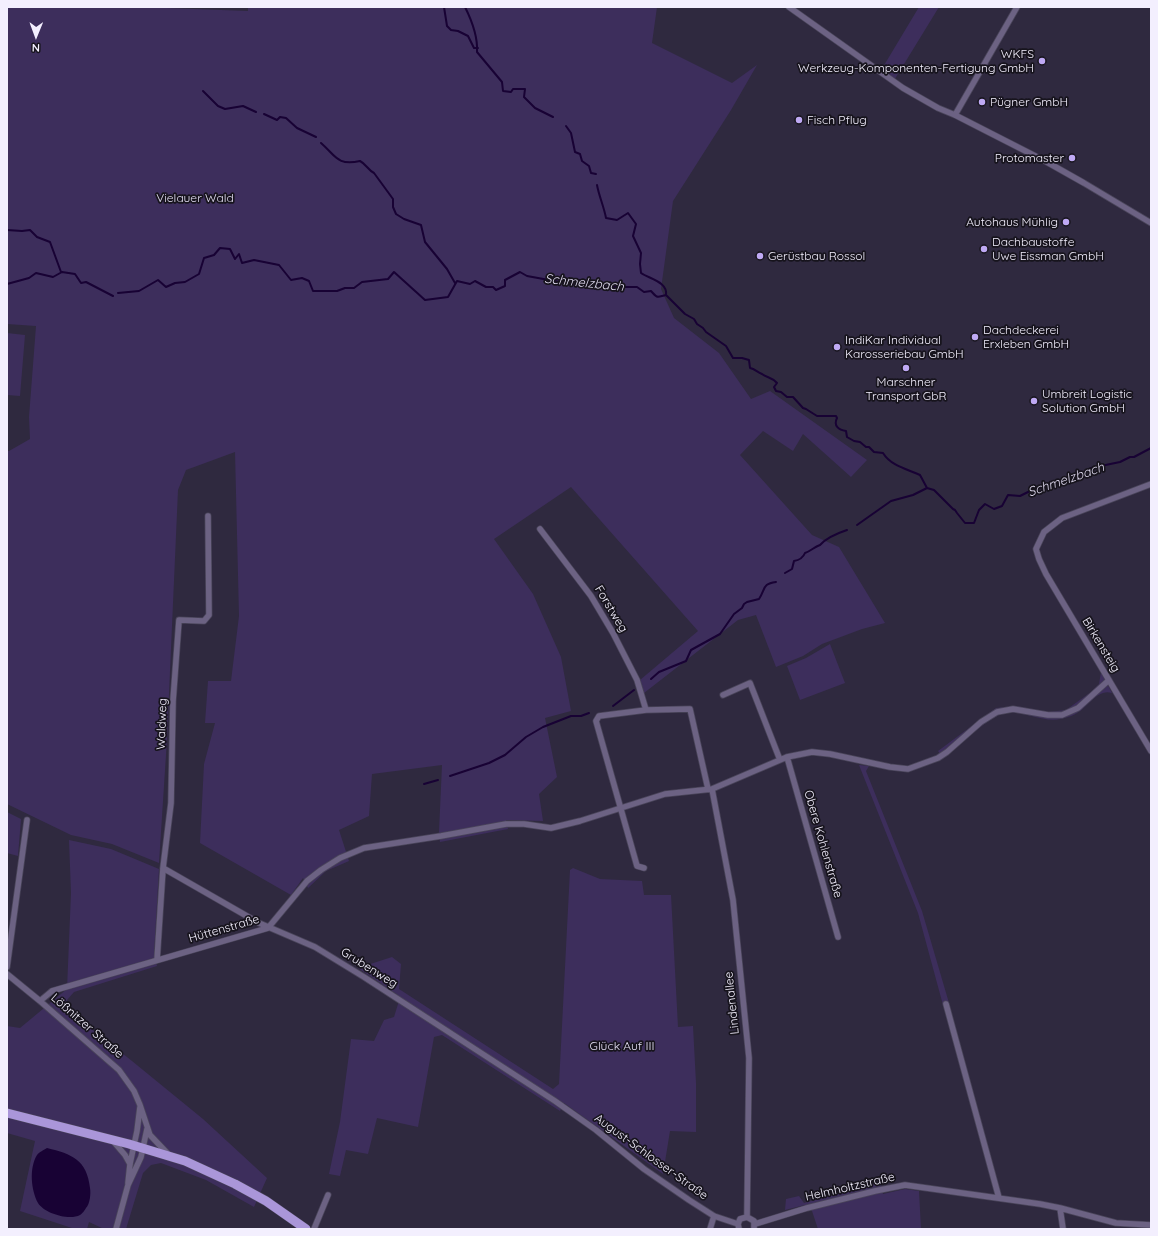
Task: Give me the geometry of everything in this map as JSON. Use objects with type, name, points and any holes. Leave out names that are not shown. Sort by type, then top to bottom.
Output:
[{"type":"main road","points":[[7,1113],[139,1146],[199,1166],[266,1201],[306,1229]]},
{"type":"street","points":[[788,7],[893,82],[938,108],[955,115],[1065,172],[1151,223]]},
{"type":"street","points":[[955,115],[1017,7]]},
{"type":"street","name":"Birkensteig","points":[[1151,484],[1062,518],[1044,532],[1036,549],[1046,574],[1151,751]]},
{"type":"street","name":"Waldweg","points":[[157,960],[163,868],[171,803],[173,701],[179,620],[204,621],[209,615],[208,516]]},
{"type":"street","name":"Forstweg","points":[[540,529],[591,596],[614,633],[637,680],[646,710]]},
{"type":"street","points":[[621,808],[665,794],[710,789],[788,757],[812,752],[908,769],[938,758],[981,722],[997,712],[1013,709],[1048,715],[1062,715],[1078,708],[1109,680]]},
{"type":"street","points":[[723,695],[750,683],[780,760]]},
{"type":"street","points":[[644,868],[638,866],[596,721],[599,716],[646,710],[690,709],[710,789]]},
{"type":"street","name":"Obere Kohlenstraße","points":[[788,757],[838,937]]},
{"type":"street","name":"Lindenallee","points":[[710,789],[733,900],[749,1058],[748,1217]]},
{"type":"street","name":"Hüttenstraße","points":[[40,1001],[52,991],[268,928],[307,881],[340,858],[364,848],[506,824],[524,824],[551,828],[580,821],[621,808]]},
{"type":"street","points":[[7,967],[27,820]]},
{"type":"street","name":"Grubenweg","points":[[163,868],[268,928],[321,951],[364,977],[555,1101]]},
{"type":"street","name":"Lößnitzer Straße","points":[[7,974],[119,1070],[134,1091],[147,1129],[154,1140],[170,1156]]},
{"type":"street","points":[[946,1004],[999,1198]]},
{"type":"street","name":"August-Schlosser-Straße","points":[[555,1101],[596,1130],[644,1169],[714,1216],[738,1227]]},
{"type":"street","points":[[128,1185],[137,1166],[140,1105]]},
{"type":"street","name":"Lößnitzer Straße","points":[[139,1146],[147,1129]]},
{"type":"street","points":[[112,1139],[130,1164]]},
{"type":"street","points":[[116,1229],[128,1185],[130,1164],[139,1146]]},
{"type":"street","name":"Helmholtzstraße","points":[[754,1226],[807,1208],[905,1185],[1060,1208],[1116,1223],[1151,1225]]},
{"type":"street","points":[[314,1229],[328,1195]]},
{"type":"street","points":[[1060,1208],[1063,1229]]},
{"type":"street","points":[[710,1229],[714,1216]]},
{"type":"street","points":[[738,1227],[742,1218],[748,1217],[752,1219],[754,1226]]},
{"type":"green space","name":"Vielauer Wald","points":[[7,7],[140,7],[248,11],[248,7],[657,7],[652,43],[732,83],[757,65],[731,110],[673,201],[661,289],[674,318],[719,353],[751,399],[770,391],[867,460],[851,477],[803,434],[793,451],[763,431],[740,455],[812,535],[839,547],[885,623],[862,629],[822,644],[803,656],[776,667],[756,615],[738,620],[644,693],[640,680],[698,631],[571,487],[494,539],[533,594],[561,657],[571,711],[545,718],[557,777],[539,794],[543,821],[506,820],[508,829],[440,842],[439,832],[442,765],[372,774],[369,816],[339,830],[349,861],[326,871],[308,888],[303,878],[291,895],[200,843],[204,764],[215,723],[205,723],[208,681],[231,681],[239,616],[235,452],[186,470],[178,490],[167,739],[159,863],[112,844],[71,835],[7,804],[7,451],[30,439],[29,417],[36,326],[7,324]]},
{"type":"green space","points":[[919,7],[939,7],[893,82],[880,72]]},
{"type":"green space","points":[[7,333],[25,335],[20,396],[7,395]]},
{"type":"green space","points":[[830,644],[845,683],[800,700],[787,666],[806,658]]},
{"type":"green space","points":[[1101,672],[1112,693],[1107,692],[1098,695],[1073,715],[1062,719],[1053,720],[1022,714],[1006,713],[999,715],[985,724],[943,758],[938,751],[996,708],[1016,706],[1048,712],[1066,710],[1091,692],[1099,684]]},
{"type":"green space","points":[[859,765],[869,766],[866,771],[922,911],[949,1003],[943,1005],[918,913]]},
{"type":"green space","points":[[7,812],[21,819],[18,856],[7,853]]},
{"type":"green space","points":[[69,840],[111,849],[159,869],[154,954],[157,966],[74,992],[67,1000],[66,1009],[203,1119],[267,1178],[254,1207],[206,1180],[161,1163],[151,1165],[143,1173],[126,1229],[104,1229],[89,1222],[87,1229],[75,1229],[20,1211],[35,1141],[7,1133],[7,1026],[20,1028],[67,989],[71,893]]},
{"type":"green space","name":"Glück Auf III","points":[[573,868],[600,879],[642,881],[644,895],[671,895],[678,1027],[693,1026],[696,1083],[696,1132],[670,1131],[663,1174],[564,1103],[560,1111],[442,1035],[434,1037],[418,1127],[377,1118],[368,1154],[346,1150],[340,1176],[329,1174],[340,1122],[351,1039],[374,1041],[384,1020],[394,1017],[398,1004],[398,995],[358,968],[392,957],[401,964],[399,989],[553,1089],[559,1084],[570,870]]},
{"type":"green space","points":[[880,1181],[883,1194],[905,1189],[919,1191],[921,1229],[818,1229],[812,1211],[805,1205],[785,1210],[786,1199],[799,1196],[804,1203]]},
{"type":"shaded area","points":[[47,1148],[71,1156],[82,1165],[86,1171],[90,1188],[90,1198],[87,1206],[80,1215],[70,1217],[57,1215],[41,1207],[38,1203],[32,1186],[32,1172],[34,1160],[37,1155]]},
{"type":"waterway","points":[[444,7],[447,26],[451,30],[458,31],[468,36],[474,48],[478,48]]},
{"type":"waterway","points":[[465,7],[477,40],[477,52],[502,82],[503,91],[511,92],[513,89],[525,89],[524,97],[535,108],[553,117]]},
{"type":"waterway","points":[[203,91],[218,106],[225,109],[243,106],[256,112]]},
{"type":"waterway","points":[[264,114],[277,120],[280,117],[286,118],[297,128],[316,137]]},
{"type":"waterway","points":[[566,126],[571,133],[575,152],[580,154],[582,161],[589,166],[591,173],[596,174]]},
{"type":"waterway","points":[[321,143],[338,159],[346,162],[360,161],[374,173],[393,199],[393,207],[396,214],[404,219],[421,225],[425,242],[447,269],[455,283]]},
{"type":"waterway","points":[[597,185],[606,218],[617,220],[628,213],[636,224],[633,236],[641,253],[641,273],[658,281],[664,287],[666,295]]},
{"type":"waterway","points":[[7,230],[30,230],[37,237],[50,242],[61,272]]},
{"type":"waterway","name":"Schmelzbach","points":[[118,293],[139,291],[158,280],[166,287],[175,283],[185,282],[199,274],[204,258],[214,255],[220,248],[230,249],[235,259],[239,254],[242,263],[254,260],[279,265],[291,280],[302,278],[309,281],[313,291],[337,291],[345,288],[354,288],[362,282],[388,279],[394,272],[425,300],[448,297],[457,281],[470,284],[475,281],[486,287],[493,287],[496,290],[505,286],[505,280],[520,272],[527,276],[560,282],[579,280],[607,287],[637,287],[644,292],[651,291],[658,297],[666,295],[685,314],[694,319],[706,332],[726,346],[733,358],[749,360],[750,368],[775,381],[777,383],[774,387],[776,391],[781,392],[787,397],[793,397],[803,408],[817,416],[836,416],[837,427],[846,431],[847,437],[854,441],[860,442],[874,452],[883,453],[895,464],[920,475],[927,488],[934,490],[955,510],[965,523],[974,523],[979,510],[985,504],[994,509],[1002,506],[1008,495],[1020,496],[1036,488],[1049,486],[1065,480],[1072,480],[1091,468],[1120,462],[1130,457],[1134,457],[1151,448]]},
{"type":"waterway","name":"Schmelzbach","points":[[7,284],[29,278],[36,273],[53,277],[62,272],[75,274],[81,283],[86,282],[113,296]]},
{"type":"waterway","points":[[857,525],[891,501],[913,495],[927,488]]},
{"type":"waterway","points":[[785,573],[792,569],[794,561],[801,558],[805,553],[836,534],[847,530]]},
{"type":"waterway","points":[[651,679],[659,672],[686,661],[691,650],[720,634],[734,614],[742,608],[744,604],[759,599],[766,585],[776,582]]},
{"type":"waterway","points":[[613,706],[634,690]]},
{"type":"waterway","points":[[450,776],[489,763],[505,755],[526,737],[543,727],[571,716],[581,716],[589,713]]},
{"type":"waterway","points":[[424,784],[438,780]]},
{"type":"place","name":"WKFS Werkzeug-Komponenten-Fertigung GmbH","points":[[1042,61]]},
{"type":"place","name":"Pügner GmbH","points":[[982,102]]},
{"type":"place","name":"Fisch Pflug","points":[[799,120]]},
{"type":"place","name":"Protomaster","points":[[1072,158]]},
{"type":"place","name":"Autohaus Mühlig","points":[[1066,222]]},
{"type":"place","name":"Dachbaustoffe Uwe Eissman GmbH","points":[[984,249]]},
{"type":"place","name":"Gerüstbau Rossol","points":[[760,256]]},
{"type":"place","name":"Dachdeckerei Erxleben GmbH","points":[[975,337]]},
{"type":"place","name":"IndiKar Individual Karosseriebau GmbH","points":[[837,347]]},
{"type":"place","name":"Marschner Transport GbR","points":[[906,368]]},
{"type":"place","name":"Umbreit Logistic Solution GmbH","points":[[1034,401]]}]
